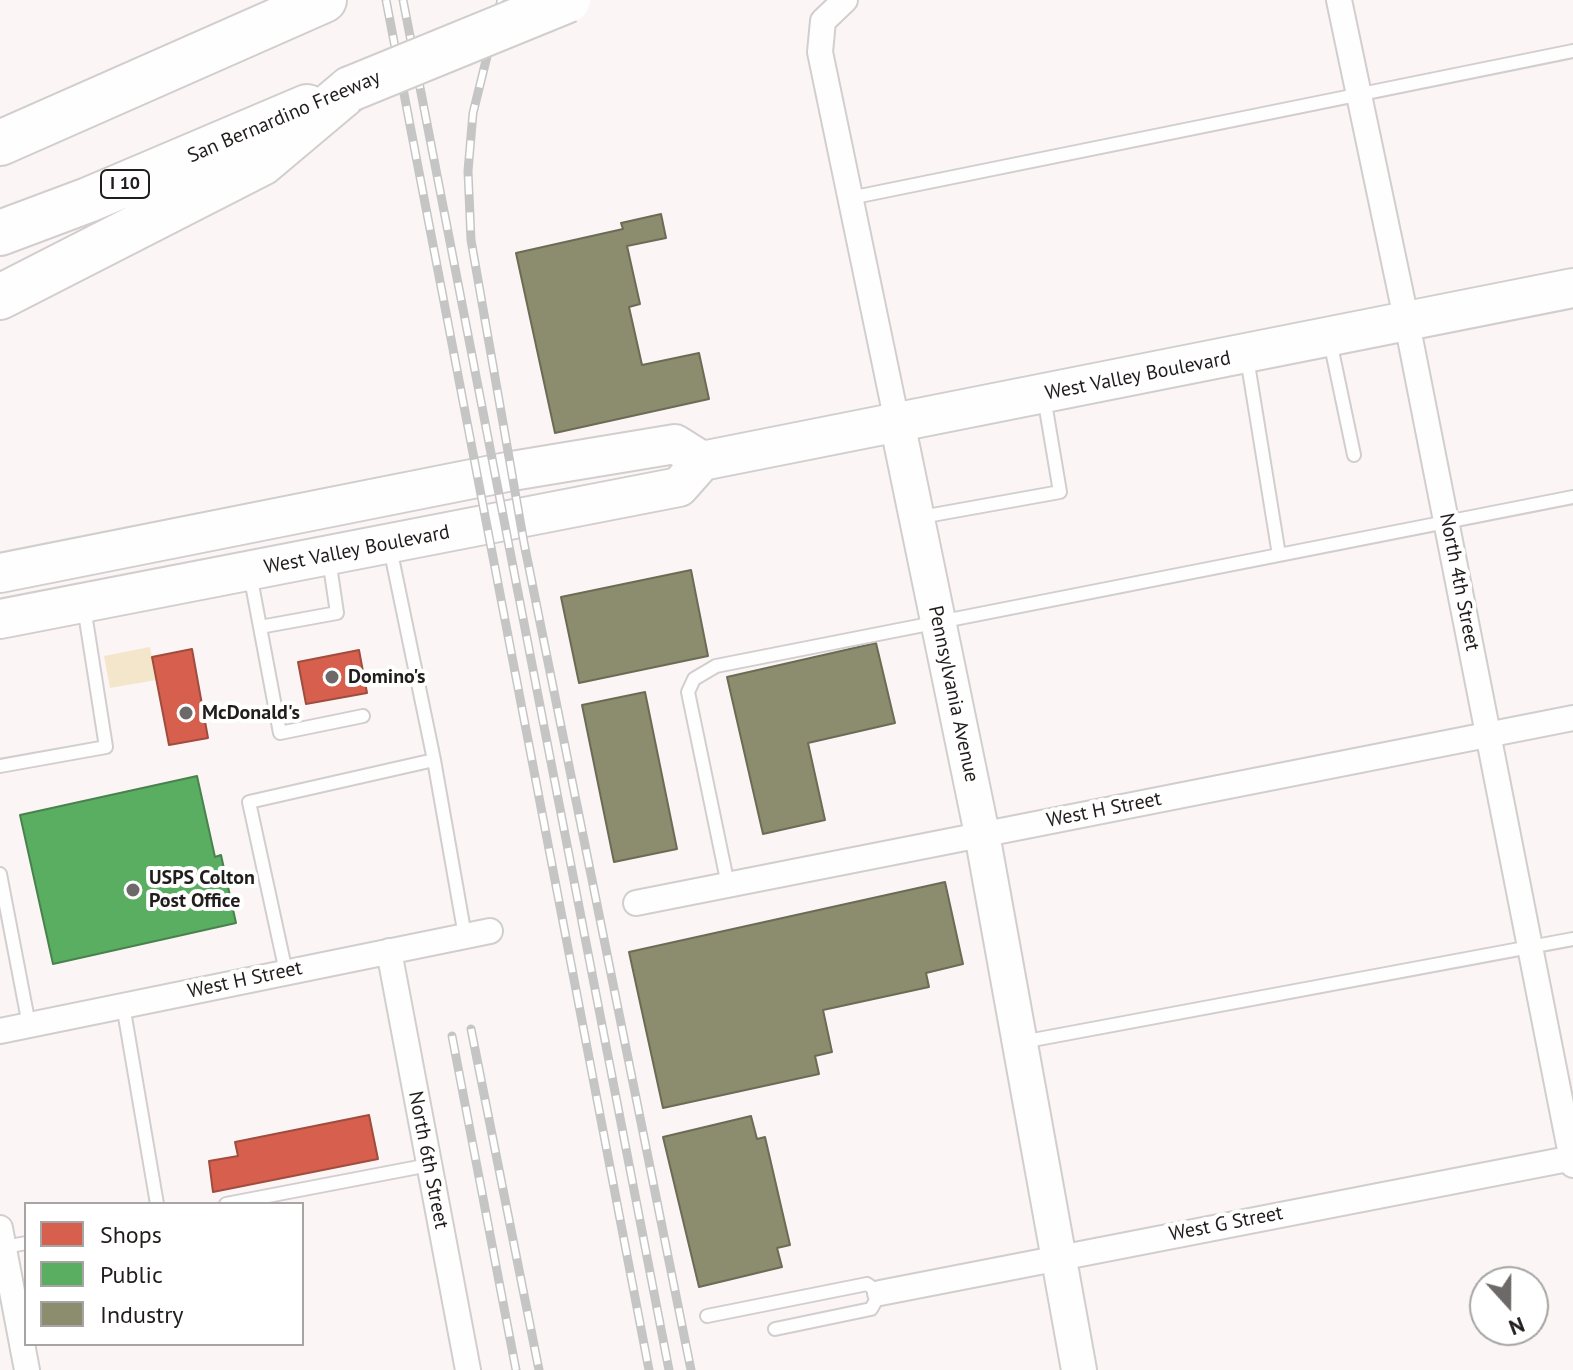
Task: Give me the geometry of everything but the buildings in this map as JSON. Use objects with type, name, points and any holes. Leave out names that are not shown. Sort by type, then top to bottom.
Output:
[{"type":"highway","points":[[0,143],[324,0]]},
{"type":"highway","name":"San Bernardino Freeway","points":[[0,233],[88,200],[255,147],[350,89],[568,0]]},
{"type":"highway","points":[[0,297],[255,147]]},
{"type":"main road","name":"West Valley Boulevard","points":[[0,619],[679,487],[702,461],[1573,288]]},
{"type":"main road","points":[[0,573],[512,471],[675,444],[702,461]]},
{"type":"main road","points":[[202,580],[231,560],[308,542],[321,528],[318,510]]},
{"type":"street","name":"Pennsylvania Avenue","points":[[845,0],[823,21],[820,52],[982,834],[1079,1370]]},
{"type":"street","name":"North 4th Street","points":[[1339,0],[1407,323],[1573,1161]]},
{"type":"street","name":"West H Street","points":[[636,903],[1573,718]]},
{"type":"street","name":"West H Street","points":[[0,1031],[490,931]]},
{"type":"street","name":"North 6th Street","points":[[389,951],[468,1370]]},
{"type":"street","name":"West G Street","points":[[880,1293],[1573,1161]]},
{"type":"street","points":[[7,1241],[27,1370]]},
{"type":"lane","points":[[850,198],[1573,51]]},
{"type":"lane","points":[[1329,338],[1354,455]]},
{"type":"lane","points":[[1246,355],[1279,555]]},
{"type":"lane","points":[[917,517],[1060,492],[1043,394]]},
{"type":"lane","points":[[728,885],[688,692],[694,679],[716,666],[1573,497]]},
{"type":"lane","points":[[390,544],[434,760],[465,936]]},
{"type":"lane","points":[[260,627],[337,613],[328,556]]},
{"type":"lane","points":[[250,570],[280,733],[363,716]]},
{"type":"lane","points":[[0,766],[106,747],[83,604]]},
{"type":"lane","points":[[286,972],[249,802],[434,760]]},
{"type":"lane","points":[[0,874],[29,1025]]},
{"type":"lane","points":[[1019,1042],[1573,939]]},
{"type":"lane","points":[[123,1005],[157,1202]]},
{"type":"lane","points":[[236,1202],[429,1165]]},
{"type":"lane","points":[[707,1316],[867,1284],[880,1293],[871,1309],[775,1329]]},
{"type":"shaded area","points":[[150,647],[156,680],[110,688],[104,656]]},
{"type":"railway","points":[[386,0],[649,1370]]},
{"type":"railway","points":[[403,0],[669,1370]]},
{"type":"railway","points":[[501,0],[473,113],[468,171],[471,240],[524,543],[691,1370]]},
{"type":"railway","points":[[471,1029],[539,1370]]},
{"type":"railway","points":[[452,1036],[516,1370]]},
{"type":"place","name":"Domino's","points":[[332,677]]},
{"type":"place","name":"McDonald's","points":[[186,713]]},
{"type":"place","name":"USPS Colton Post Office","points":[[133,890]]}]
